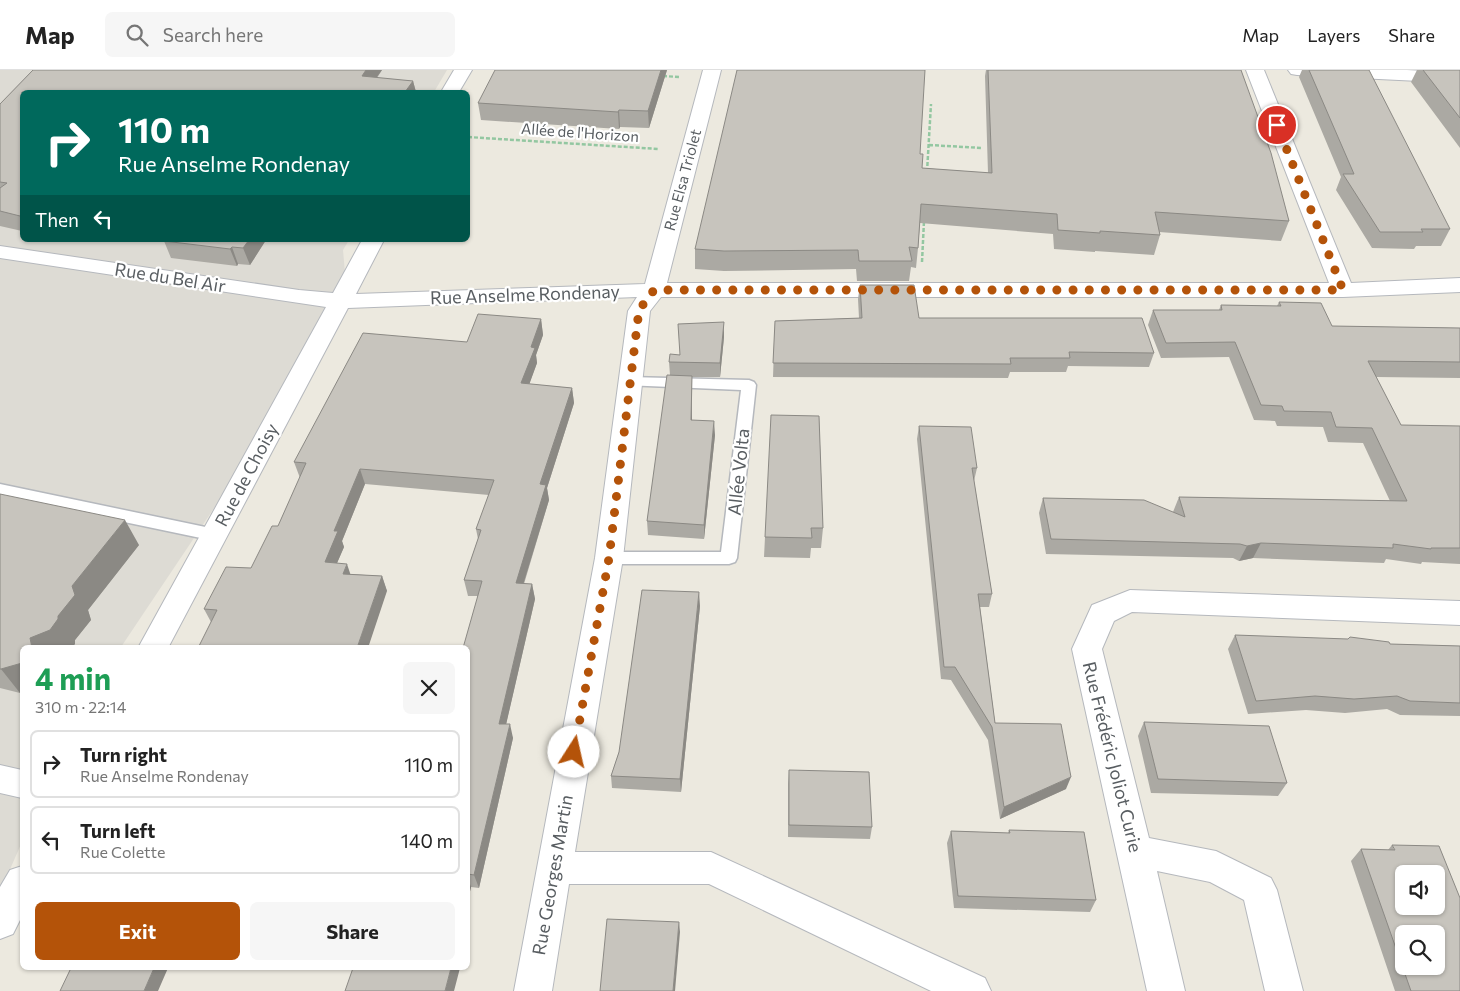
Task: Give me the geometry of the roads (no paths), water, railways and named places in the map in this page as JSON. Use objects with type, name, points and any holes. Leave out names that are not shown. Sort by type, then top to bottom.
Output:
[{"type":"street","points":[[451,90],[463,70]]},
{"type":"street","points":[[1255,70],[1343,290]]},
{"type":"street","points":[[1296,70],[1460,78]]},
{"type":"street","name":"Rue Elsa Triolet","points":[[654,290],[711,74]]},
{"type":"street","name":"Rue de Choisy","points":[[155,645],[340,301],[353,282],[372,242]]},
{"type":"street","name":"Rue du Bel Air","points":[[0,252],[299,297],[340,301]]},
{"type":"street","name":"Rue Anselme Rondenay","points":[[340,301],[654,290],[1343,290],[1460,285]]},
{"type":"street","name":"Rue Georges Martin","points":[[533,991],[609,558],[639,310],[654,290]]},
{"type":"street","name":"Rue Frédéric Joliot Curie","points":[[1166,991],[1135,851],[1086,649],[1102,613],[1130,601],[1460,613]]},
{"type":"street","points":[[0,779],[20,784]]},
{"type":"street","points":[[1135,851],[1216,866],[1259,890],[1284,991]]},
{"type":"street","points":[[554,868],[711,868],[972,991]]},
{"type":"street","points":[[0,922],[20,886]]},
{"type":"lane","name":"Allée Volta","points":[[609,558],[729,558],[749,385],[629,382]]},
{"type":"lane","points":[[0,490],[215,535]]}]
